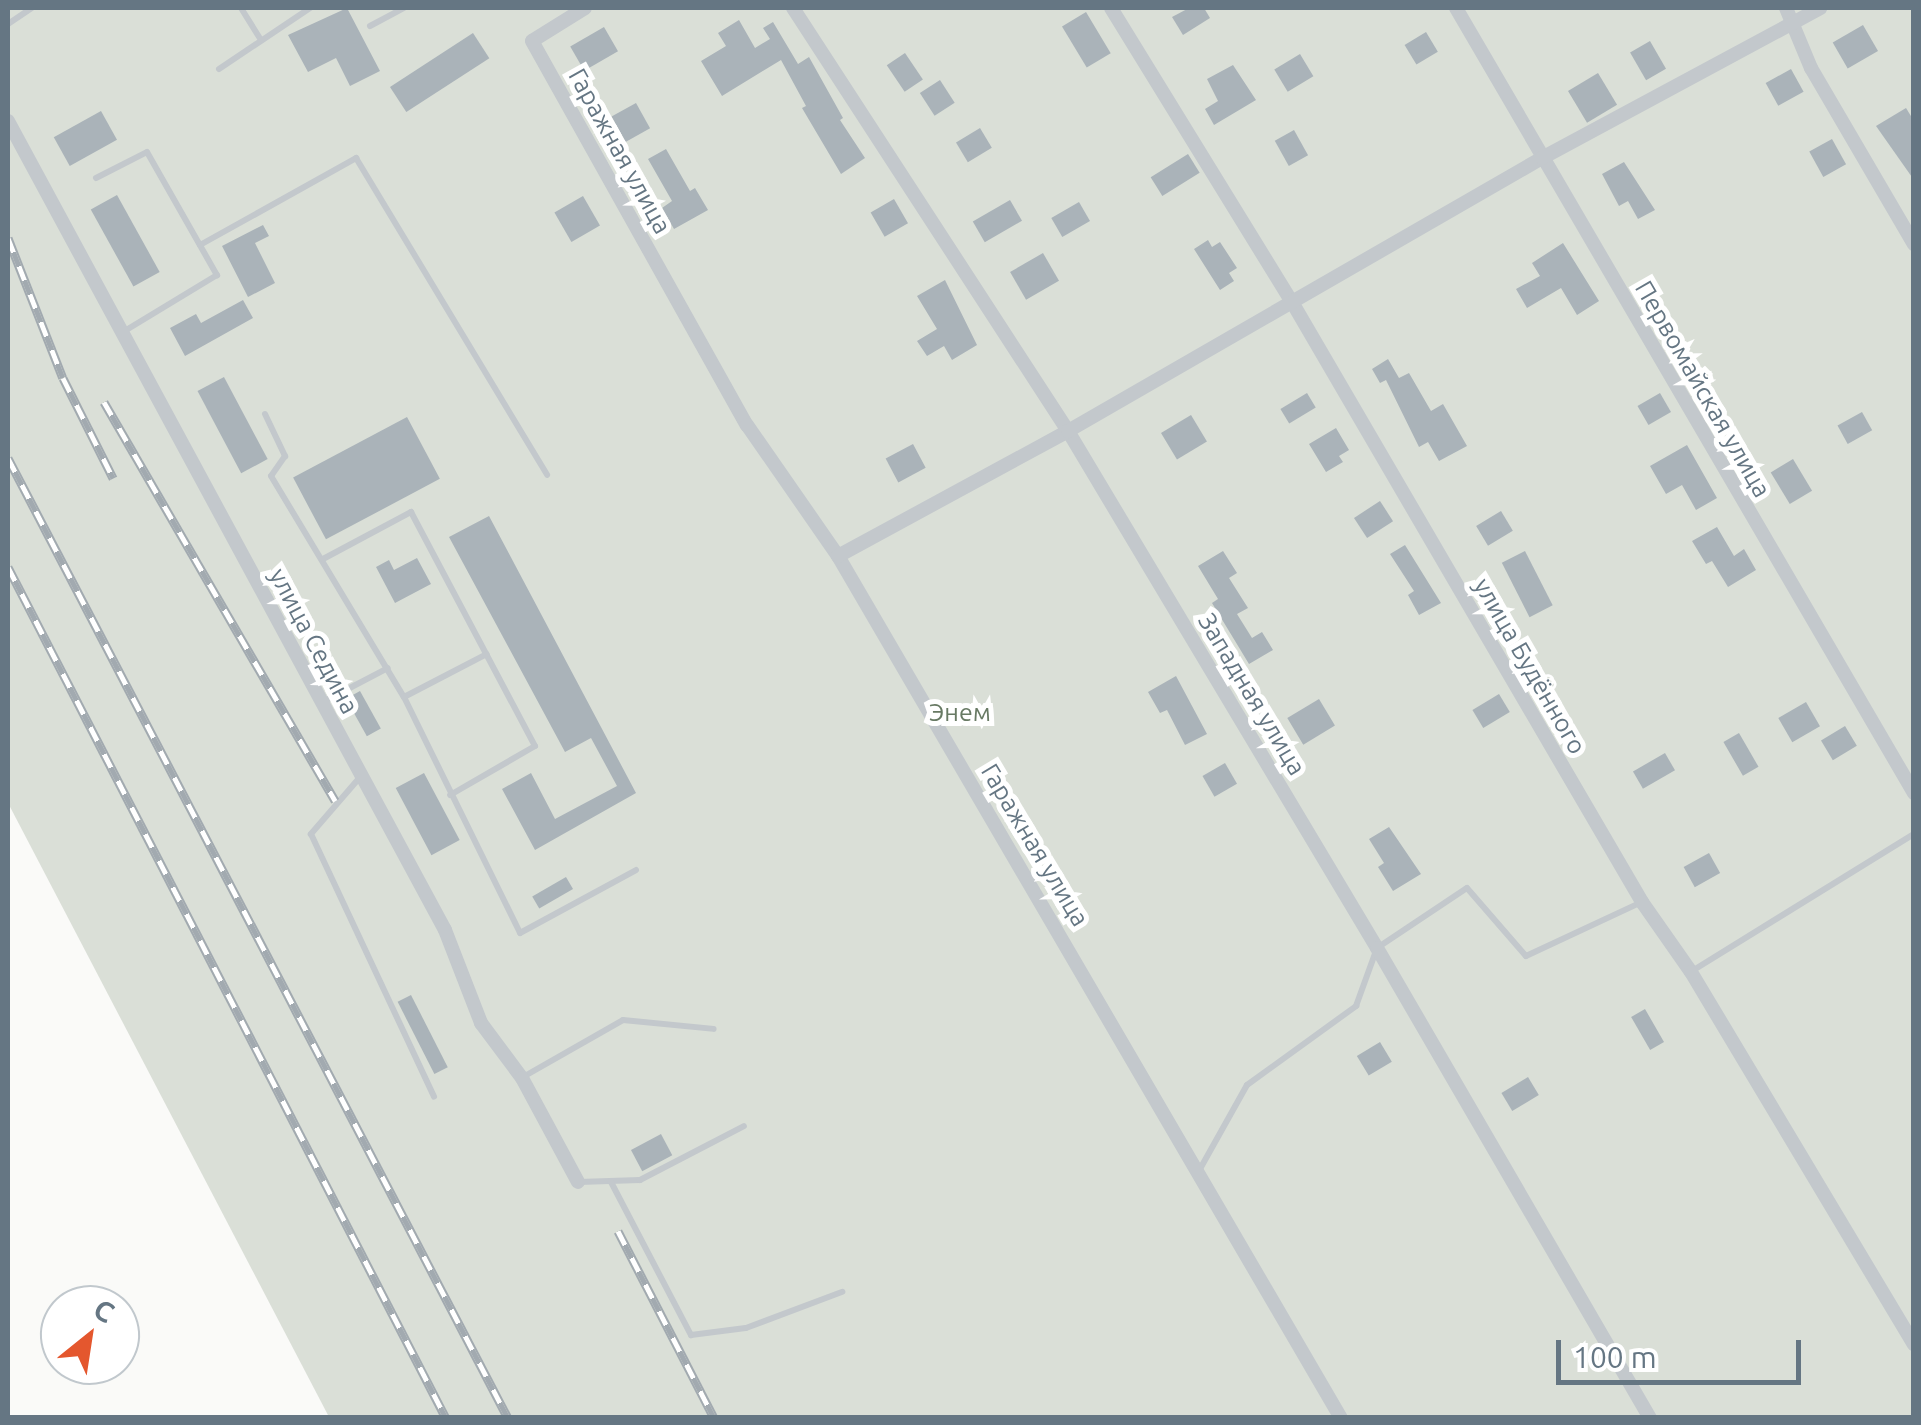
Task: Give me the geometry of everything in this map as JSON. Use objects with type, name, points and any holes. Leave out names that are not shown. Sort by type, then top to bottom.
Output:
[{"type":"street","name":"Гаражная улица","points":[[584,8],[532,42],[747,424],[838,556],[1200,1169],[1342,1418]]},
{"type":"street","name":"Западная улица","points":[[793,8],[1068,431],[1377,948],[1650,1418]]},
{"type":"street","name":"улица Будённого","points":[[1111,8],[1292,302],[1642,902],[1690,972],[1914,1344]]},
{"type":"street","name":"Первомайская улица","points":[[1456,8],[1914,793]]},
{"type":"street","points":[[1786,8],[1795,22],[1810,68],[1914,244]]},
{"type":"street","points":[[838,556],[1068,431],[1542,158],[1820,8]]},
{"type":"street","name":"улица Седина","points":[[8,122],[444,930],[481,1022],[522,1078],[578,1182]]},
{"type":"lane","points":[[8,24],[32,8]]},
{"type":"lane","points":[[242,8],[261,40]]},
{"type":"lane","points":[[220,68],[310,8]]},
{"type":"lane","points":[[370,26],[404,8]]},
{"type":"lane","points":[[96,178],[147,152],[217,275],[122,332]]},
{"type":"lane","points":[[200,245],[356,158],[547,474]]},
{"type":"lane","points":[[265,414],[285,456],[271,476],[404,696],[520,934],[636,870]]},
{"type":"lane","points":[[323,559],[412,512],[535,746],[450,795]]},
{"type":"lane","points":[[404,696],[487,654]]},
{"type":"lane","points":[[322,703],[388,668]]},
{"type":"lane","points":[[361,776],[311,834],[434,1097]]},
{"type":"lane","points":[[1690,972],[1914,834]]},
{"type":"lane","points":[[1200,1169],[1247,1086],[1356,1006],[1377,948],[1467,888],[1526,956],[1642,902]]},
{"type":"lane","points":[[522,1078],[624,1020],[714,1029]]},
{"type":"lane","points":[[578,1182],[640,1180],[744,1126]]},
{"type":"lane","points":[[611,1182],[691,1335],[746,1328],[842,1292]]},
{"type":"green space","name":"Энем","points":[[8,8],[1913,8],[1913,1417],[329,1417],[8,803]]},
{"type":"building","points":[[347,8],[380,71],[350,86],[336,58],[308,72],[288,35]]},
{"type":"building","points":[[1189,8],[1204,8],[1210,18],[1183,35],[1172,17]]},
{"type":"building","points":[[1086,12],[1111,53],[1087,68],[1062,26]]},
{"type":"building","points":[[739,20],[755,48],[770,39],[763,28],[773,22],[798,64],[809,57],[843,118],[840,120],[865,158],[841,174],[802,108],[806,106],[781,60],[722,96],[701,61],[726,46],[718,33]]},
{"type":"building","points":[[1863,25],[1878,51],[1848,68],[1833,42]]},
{"type":"building","points":[[604,27],[618,51],[584,71],[570,46]]},
{"type":"building","points":[[1426,32],[1438,52],[1416,65],[1405,45]]},
{"type":"building","points":[[473,33],[489,58],[406,112],[390,87]]},
{"type":"building","points":[[1650,41],[1666,69],[1646,80],[1630,52]]},
{"type":"building","points":[[905,53],[923,80],[905,92],[887,65]]},
{"type":"building","points":[[1300,54],[1313,76],[1288,92],[1274,69]]},
{"type":"building","points":[[1233,65],[1256,100],[1214,125],[1205,109],[1218,101],[1207,79]]},
{"type":"building","points":[[1791,69],[1804,92],[1778,106],[1766,83]]},
{"type":"building","points":[[1598,73],[1617,105],[1587,123],[1568,91]]},
{"type":"building","points":[[940,80],[955,103],[935,116],[920,93]]},
{"type":"building","points":[[636,103],[650,128],[626,142],[612,117]]},
{"type":"building","points":[[1906,108],[1914,121],[1914,180],[1876,126]]},
{"type":"building","points":[[101,111],[117,140],[70,166],[54,137]]},
{"type":"building","points":[[980,128],[992,148],[968,162],[956,142]]},
{"type":"building","points":[[1294,130],[1308,155],[1289,166],[1275,141]]},
{"type":"building","points":[[1832,139],[1846,164],[1823,177],[1809,152]]},
{"type":"building","points":[[666,149],[690,191],[695,188],[708,210],[674,229],[662,208],[672,201],[648,159]]},
{"type":"building","points":[[1188,154],[1200,173],[1162,196],[1151,177]]},
{"type":"building","points":[[1624,162],[1655,210],[1638,219],[1628,201],[1619,206],[1602,174]]},
{"type":"building","points":[[117,195],[160,272],[133,287],[91,210]]},
{"type":"building","points":[[583,196],[600,225],[571,242],[554,212]]},
{"type":"building","points":[[894,199],[908,223],[885,237],[871,212]]},
{"type":"building","points":[[1010,200],[1022,221],[985,242],[973,222]]},
{"type":"building","points":[[1079,202],[1090,221],[1062,237],[1051,218]]},
{"type":"building","points":[[263,225],[269,236],[255,243],[275,283],[248,297],[222,246]]},
{"type":"building","points":[[1208,240],[1212,247],[1220,242],[1237,268],[1229,273],[1234,281],[1220,290],[1194,249]]},
{"type":"building","points":[[1563,243],[1599,301],[1577,315],[1561,288],[1527,308],[1516,289],[1540,276],[1532,263]]},
{"type":"building","points":[[1043,253],[1059,281],[1026,300],[1010,272]]},
{"type":"building","points":[[945,280],[977,345],[952,360],[944,346],[927,356],[917,341],[937,329],[917,296]]},
{"type":"building","points":[[243,300],[253,318],[185,356],[170,328],[196,314],[201,323]]},
{"type":"building","points":[[1388,359],[1399,378],[1409,373],[1431,411],[1443,404],[1467,446],[1439,461],[1428,442],[1419,447],[1386,380],[1380,383],[1372,369]]},
{"type":"building","points":[[224,377],[268,459],[241,473],[198,391]]},
{"type":"building","points":[[1307,393],[1316,408],[1289,424],[1280,409]]},
{"type":"building","points":[[1660,393],[1671,412],[1648,425],[1637,406]]},
{"type":"building","points":[[1862,412],[1872,430],[1848,444],[1838,426]]},
{"type":"building","points":[[1191,415],[1207,442],[1177,460],[1161,433]]},
{"type":"building","points":[[407,417],[440,479],[326,539],[293,478]]},
{"type":"building","points":[[1336,428],[1349,450],[1339,456],[1343,462],[1326,472],[1309,444]]},
{"type":"building","points":[[913,444],[926,468],[898,482],[886,459]]},
{"type":"building","points":[[1687,445],[1717,498],[1696,510],[1682,485],[1666,494],[1650,466]]},
{"type":"building","points":[[1793,459],[1812,491],[1790,504],[1771,472]]},
{"type":"building","points":[[1380,501],[1393,521],[1367,538],[1354,518]]},
{"type":"building","points":[[1501,511],[1513,531],[1488,546],[1476,526]]},
{"type":"building","points":[[489,516],[636,793],[535,850],[502,789],[531,773],[555,819],[617,786],[591,738],[565,752],[449,537]]},
{"type":"building","points":[[1717,527],[1734,556],[1744,549],[1756,570],[1728,587],[1712,561],[1706,564],[1692,541]]},
{"type":"building","points":[[1405,545],[1441,603],[1419,615],[1408,595],[1414,591],[1390,554]]},
{"type":"building","points":[[1223,551],[1237,573],[1229,578],[1248,608],[1237,614],[1252,638],[1262,632],[1273,650],[1249,664],[1212,603],[1218,599],[1198,566]]},
{"type":"building","points":[[1525,551],[1553,605],[1530,617],[1502,563]]},
{"type":"building","points":[[417,558],[431,584],[395,603],[376,567],[389,560],[394,570]]},
{"type":"building","points":[[1176,676],[1207,734],[1185,745],[1167,710],[1160,713],[1148,692]]},
{"type":"building","points":[[360,691],[381,729],[367,736],[346,699]]},
{"type":"building","points":[[1499,694],[1510,712],[1483,728],[1472,710]]},
{"type":"building","points":[[1319,699],[1335,726],[1303,745],[1287,718]]},
{"type":"building","points":[[1806,702],[1820,726],[1792,742],[1778,718]]},
{"type":"building","points":[[1845,726],[1857,746],[1833,760],[1821,740]]},
{"type":"building","points":[[1739,733],[1758,767],[1743,776],[1723,742]]},
{"type":"building","points":[[1665,753],[1675,770],[1643,789],[1633,772]]},
{"type":"building","points":[[1225,763],[1237,784],[1214,797],[1202,776]]},
{"type":"building","points":[[424,773],[460,840],[431,855],[396,788]]},
{"type":"building","points":[[1389,827],[1421,874],[1393,891],[1378,867],[1384,863],[1369,839]]},
{"type":"building","points":[[1709,853],[1720,873],[1695,887],[1684,867]]},
{"type":"building","points":[[566,877],[573,889],[539,909],[532,896]]},
{"type":"building","points":[[411,995],[448,1067],[434,1074],[398,1002]]},
{"type":"building","points":[[1645,1009],[1664,1042],[1650,1050],[1631,1017]]},
{"type":"building","points":[[1380,1042],[1392,1062],[1369,1076],[1357,1056]]},
{"type":"building","points":[[1528,1077],[1539,1095],[1512,1111],[1501,1093]]},
{"type":"building","points":[[661,1134],[672,1155],[642,1171],[631,1150]]},
{"type":"railway","points":[[8,238],[63,378],[113,478]]},
{"type":"railway","points":[[104,402],[335,801]]},
{"type":"railway","points":[[8,458],[508,1418]]},
{"type":"railway","points":[[8,567],[446,1418]]},
{"type":"railway","points":[[618,1231],[714,1418]]}]
